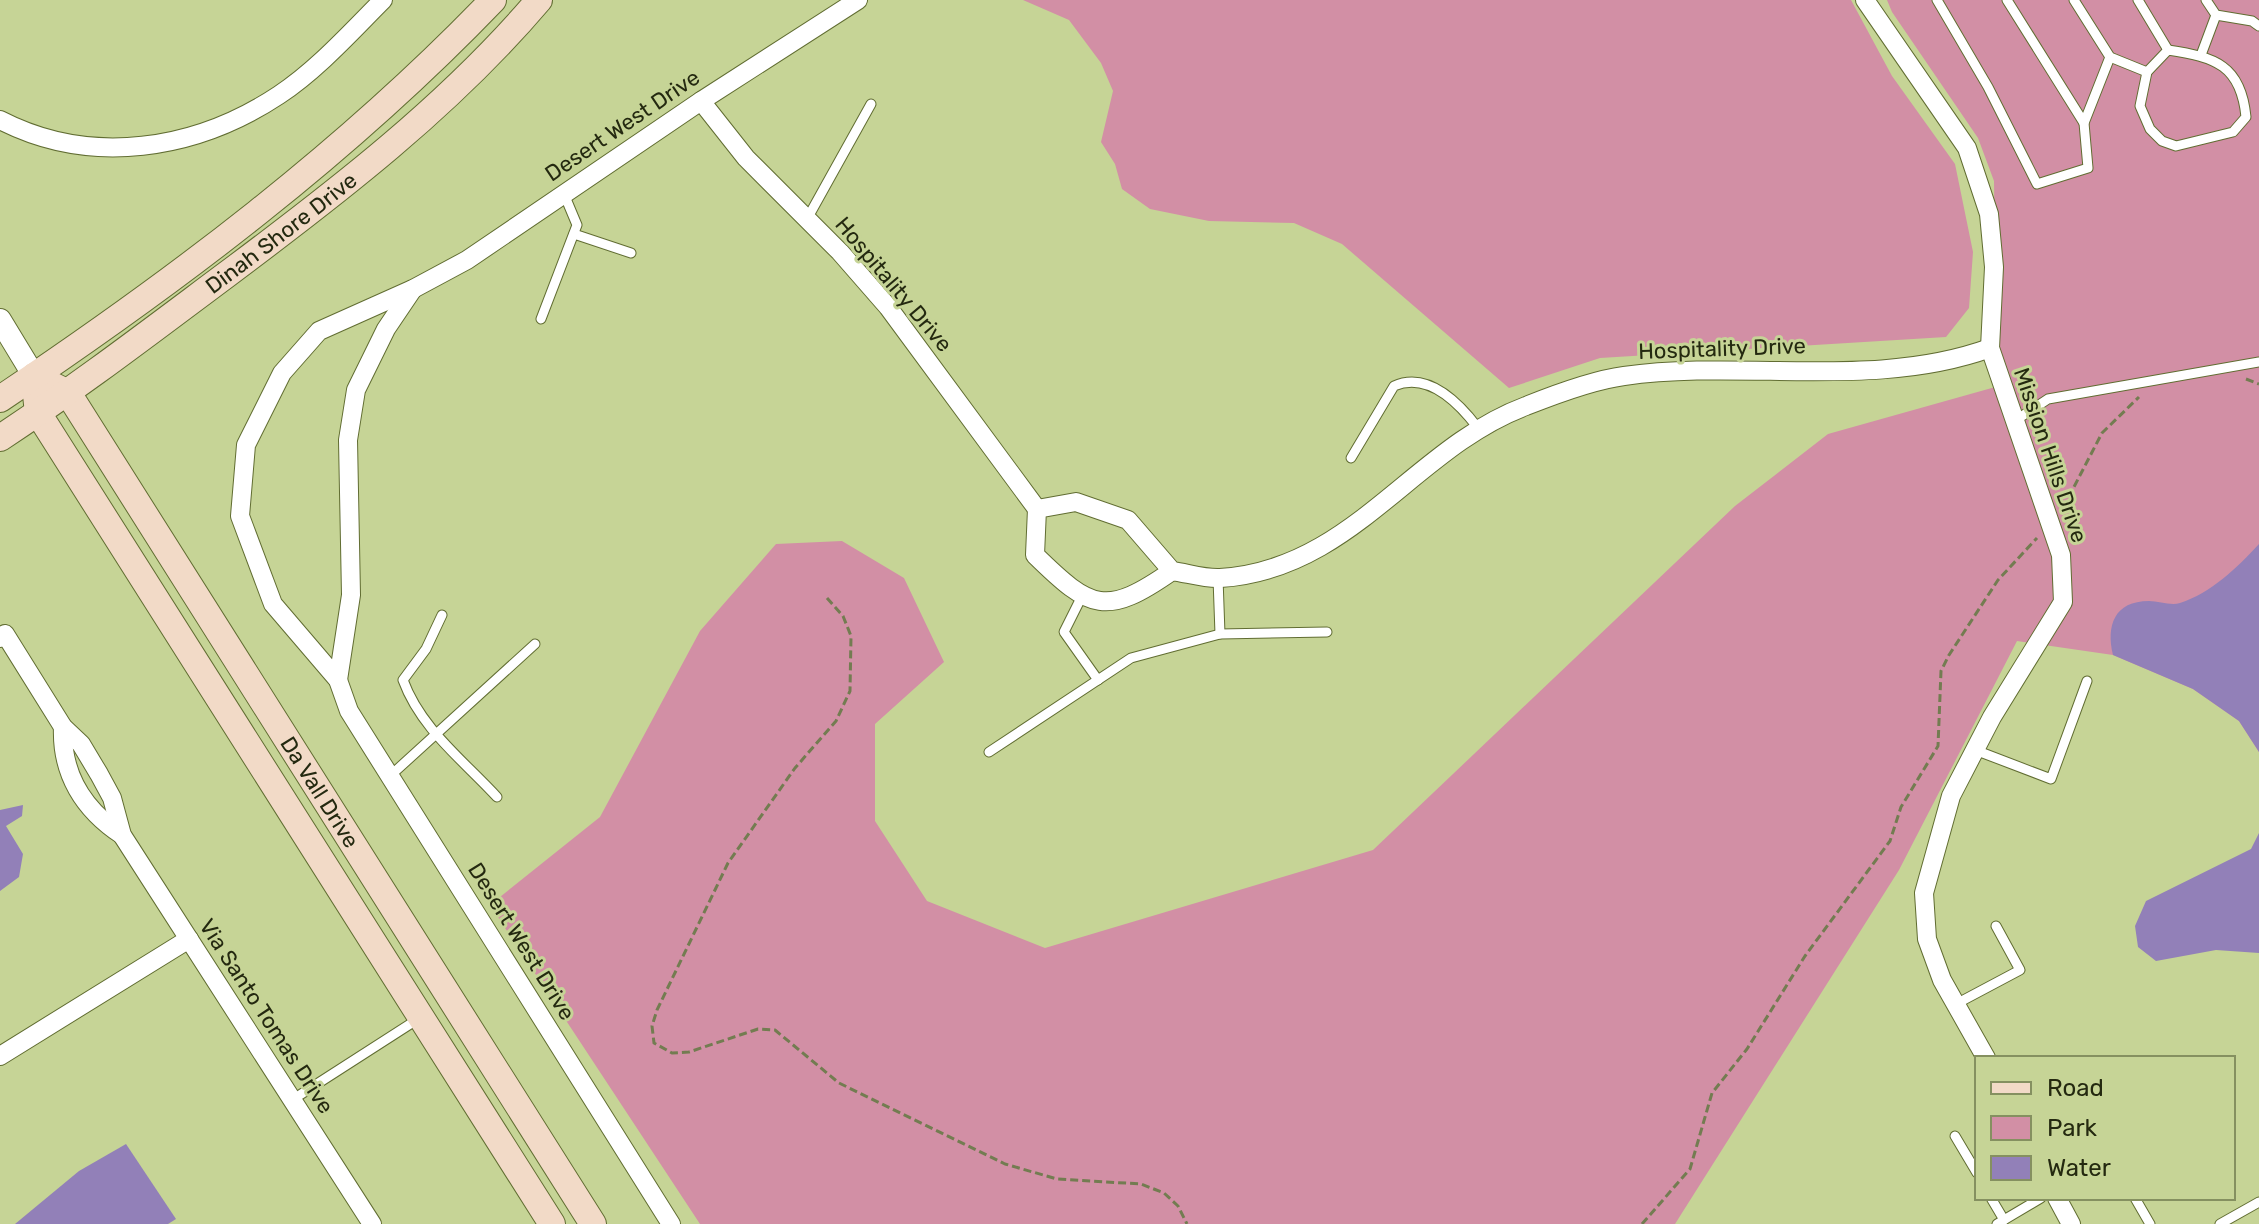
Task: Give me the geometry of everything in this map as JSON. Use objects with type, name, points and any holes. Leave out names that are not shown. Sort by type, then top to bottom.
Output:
[{"type":"main road","name":"Dinah Shore Drive","points":[[0,399],[313,170],[418,78],[493,0]]},
{"type":"main road","name":"Dinah Shore Drive","points":[[0,438],[68,393],[273,240],[425,118],[539,0]]},
{"type":"main road","points":[[34,376],[68,393]]},
{"type":"main road","name":"Da Vall Drive","points":[[34,376],[38,413],[552,1224]]},
{"type":"main road","name":"Da Vall Drive","points":[[68,393],[593,1224]]},
{"type":"street","points":[[0,120],[80,146],[152,146],[191,138],[234,122],[281,94],[383,0]]},
{"type":"street","name":"Desert West Drive","points":[[671,1224],[349,711],[338,680],[273,604],[240,516],[246,445],[282,373],[319,331],[413,289],[467,260],[701,101],[858,0]]},
{"type":"street","name":"Mission Hills Drive","points":[[1865,0],[1967,148],[1989,214],[1994,267],[1990,348],[2061,555],[2063,602],[1951,796],[1924,893],[1927,939],[1956,1004],[1985,1056]]},
{"type":"street","name":"Hospitality Drive","points":[[701,101],[746,158],[807,219],[897,319],[1037,509]]},
{"type":"street","name":"Desert West Drive","points":[[338,680],[351,595],[348,440],[356,390],[386,329],[413,289]]},
{"type":"street","name":"Da Vall Drive","points":[[0,320],[34,376]]},
{"type":"street","name":"Hospitality Drive","points":[[1172,571],[1218,578],[1268,569],[1338,539],[1478,428],[1531,404],[1620,376],[1722,369],[1904,369],[1962,358],[1990,348]]},
{"type":"street","points":[[1076,502],[1128,520],[1172,571],[1121,602],[1098,600],[1070,589],[1035,555],[1037,509],[1076,502]]},
{"type":"street","name":"Via Santo Tomas Drive","points":[[0,638],[5,634],[63,727],[81,744],[112,798],[122,835],[372,1224]]},
{"type":"street","name":"Via Santo Tomas Drive","points":[[63,727],[62,751],[68,771],[87,806],[98,820],[122,835]]},
{"type":"street","points":[[0,1056],[189,939]]},
{"type":"street","points":[[2058,1200],[2071,1224]]},
{"type":"lane","points":[[1937,0],[1988,87],[2037,184],[2088,168],[2084,123],[2110,57]]},
{"type":"lane","points":[[2007,0],[2084,123]]},
{"type":"lane","points":[[2074,0],[2110,57],[2147,72]]},
{"type":"lane","points":[[2138,0],[2168,50]]},
{"type":"lane","points":[[2206,0],[2216,15],[2252,21],[2259,26]]},
{"type":"lane","points":[[2201,55],[2216,15]]},
{"type":"lane","points":[[2168,50],[2201,55],[2232,71],[2244,96],[2246,117],[2233,132],[2176,146],[2162,141],[2150,129],[2140,106],[2147,72],[2168,50]]},
{"type":"lane","points":[[807,219],[871,104]]},
{"type":"lane","points":[[541,319],[577,225],[564,194]]},
{"type":"lane","points":[[574,234],[631,253]]},
{"type":"lane","points":[[2013,422],[2048,399],[2259,362]]},
{"type":"lane","points":[[1351,458],[1394,386],[1404,382],[1413,381],[1455,398],[1478,428]]},
{"type":"lane","points":[[1218,578],[1220,634]]},
{"type":"lane","points":[[1083,594],[1064,632],[1098,680]]},
{"type":"lane","points":[[442,615],[426,649],[403,680],[413,706],[437,736],[497,797]]},
{"type":"lane","points":[[989,752],[1131,658],[1220,634],[1327,632]]},
{"type":"lane","points":[[390,776],[535,644]]},
{"type":"lane","points":[[1975,750],[2051,779],[2087,681]]},
{"type":"lane","points":[[1956,1004],[2020,970],[1996,926]]},
{"type":"lane","points":[[292,1100],[420,1017]]},
{"type":"lane","points":[[1955,1136],[1975,1170]]},
{"type":"lane","points":[[1992,1200],[2000,1222],[2038,1200]]},
{"type":"lane","points":[[2136,1200],[2150,1224]]},
{"type":"lane","points":[[2220,1224],[2258,1206]]},
{"type":"path","points":[[2237,379],[2259,384]]},
{"type":"path","points":[[1642,1224],[1690,1169],[1712,1093],[1747,1049],[1805,956],[1890,841],[1901,807],[1938,746],[1941,671],[1949,655],[1998,580],[2066,506],[2102,433],[2116,416],[2149,393]]},
{"type":"path","points":[[827,598],[843,616],[851,636],[850,691],[836,721],[760,816],[709,897],[657,1010],[651,1035],[654,1043],[672,1053],[689,1052],[758,1029],[775,1030],[839,1083],[991,1158],[1057,1179],[1141,1184],[1164,1193],[1178,1206],[1187,1224]]},
{"type":"green space","points":[[1023,0],[1851,0],[1892,76],[1955,164],[1973,252],[1969,308],[1946,337],[1600,358],[1509,388],[1342,244],[1294,223],[1209,221],[1150,209],[1122,189],[1115,164],[1101,142],[1113,91],[1101,63],[1069,20]]},
{"type":"green space","points":[[1887,0],[2259,0],[2259,752],[2239,721],[2193,689],[2113,655],[2017,641],[1899,870],[1675,1224],[700,1224],[490,905],[600,817],[700,631],[776,544],[842,541],[904,578],[944,662],[875,724],[875,821],[927,901],[1045,948],[1373,850],[1735,506],[1828,434],[2006,384],[1996,344],[1994,181],[1978,138],[1892,12]]},
{"type":"water","points":[[2259,544],[2259,752],[2239,721],[2193,689],[2113,655],[2111,634],[2115,617],[2128,605],[2149,601],[2176,604],[2191,599],[2223,579]]},
{"type":"water","points":[[23,805],[22,816],[6,826],[23,854],[19,877],[0,891],[0,810]]},
{"type":"water","points":[[2259,833],[2259,953],[2216,950],[2156,961],[2138,947],[2135,926],[2146,901],[2251,849]]},
{"type":"water","points":[[126,1144],[176,1219],[168,1224],[15,1224],[79,1171]]}]
